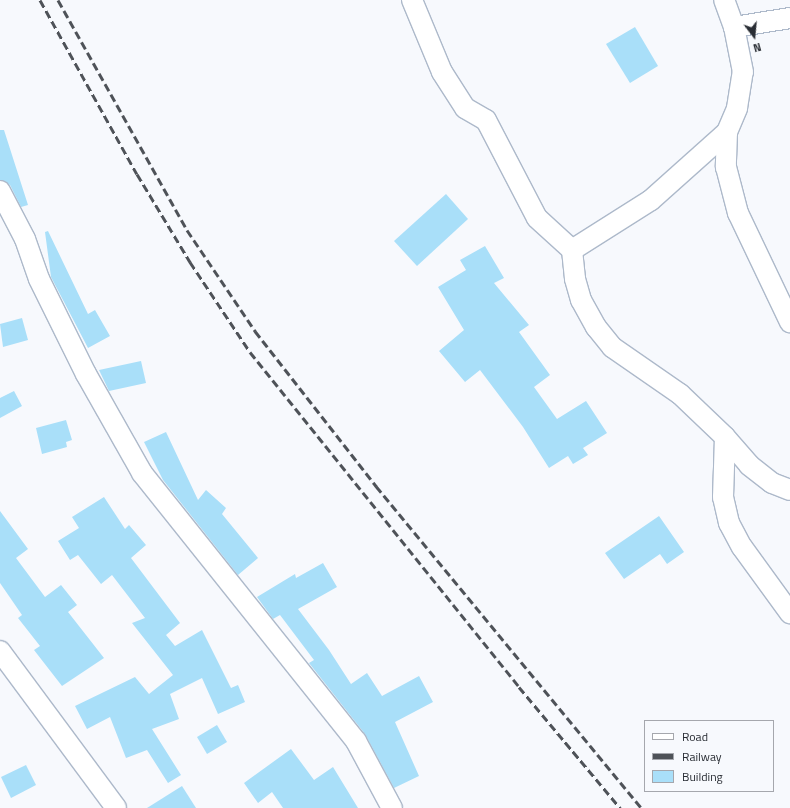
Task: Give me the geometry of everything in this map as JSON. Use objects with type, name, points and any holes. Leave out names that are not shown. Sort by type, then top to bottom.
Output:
[{"type":"street","points":[[412,0],[442,72],[465,108],[486,120],[537,218],[572,250],[575,279],[581,300],[596,327],[612,347],[680,394],[726,437],[749,465],[772,484],[790,490]]},
{"type":"street","points":[[724,0],[734,27],[743,72],[737,108],[727,132],[726,167],[738,213],[790,322]]},
{"type":"street","points":[[734,27],[790,18]]},
{"type":"street","points":[[572,250],[651,200],[727,132]]},
{"type":"street","points":[[0,191],[25,239],[39,279],[86,374],[142,473],[356,741],[392,808]]},
{"type":"street","points":[[726,437],[723,497],[729,523],[742,547],[790,613]]},
{"type":"street","points":[[0,651],[112,807]]},
{"type":"building","points":[[635,27],[658,66],[630,83],[606,44]]},
{"type":"building","points":[[0,130],[4,130],[28,205],[21,207],[10,185],[0,180]]},
{"type":"building","points":[[446,194],[468,219],[417,266],[394,241]]},
{"type":"building","points":[[48,231],[88,314],[95,310],[110,336],[88,348],[51,277],[45,232]]},
{"type":"building","points":[[485,246],[504,278],[494,283],[529,325],[519,332],[550,375],[534,387],[557,419],[586,401],[607,433],[583,448],[588,455],[573,464],[568,456],[549,468],[523,427],[480,370],[465,382],[439,351],[464,330],[438,287],[466,270],[460,260]]},
{"type":"building","points":[[22,318],[28,340],[3,347],[0,324]]},
{"type":"building","points":[[141,361],[146,383],[109,391],[99,370]]},
{"type":"building","points":[[14,391],[22,406],[0,418],[0,398]]},
{"type":"building","points":[[66,420],[72,440],[66,442],[67,447],[42,454],[36,428]]},
{"type":"building","points":[[166,432],[198,500],[206,490],[226,508],[222,514],[258,558],[238,575],[163,480],[144,442]]},
{"type":"building","points":[[104,497],[125,529],[129,525],[146,545],[131,558],[180,623],[166,635],[175,646],[202,630],[231,688],[238,685],[245,702],[218,714],[202,678],[170,694],[179,719],[152,729],[181,775],[168,783],[147,750],[126,758],[110,717],[87,729],[75,706],[135,677],[149,694],[173,675],[132,623],[145,618],[112,575],[101,584],[78,555],[70,560],[58,541],[79,528],[72,517]]},
{"type":"building","points":[[0,511],[28,549],[16,558],[45,597],[61,585],[77,605],[68,612],[104,658],[62,686],[34,650],[40,646],[18,618],[22,615],[0,583]]},
{"type":"building","points":[[659,516],[684,552],[667,564],[660,554],[624,579],[605,553]]},
{"type":"building","points":[[323,563],[337,587],[298,609],[329,650],[351,684],[367,673],[382,696],[419,676],[433,702],[395,722],[419,776],[394,788],[365,734],[309,663],[314,660],[280,615],[273,619],[257,597],[295,574],[296,578]]},
{"type":"building","points":[[217,725],[227,742],[207,754],[197,737]]},
{"type":"building","points":[[291,749],[314,780],[333,767],[358,808],[283,808],[272,792],[258,803],[244,783]]},
{"type":"building","points":[[26,765],[36,785],[11,798],[1,777]]},
{"type":"building","points":[[182,786],[196,808],[147,808]]},
{"type":"railway","points":[[40,0],[137,174],[190,262],[250,352],[519,687],[620,808]]},
{"type":"railway","points":[[58,0],[187,230],[255,331],[376,486],[641,808]]}]
